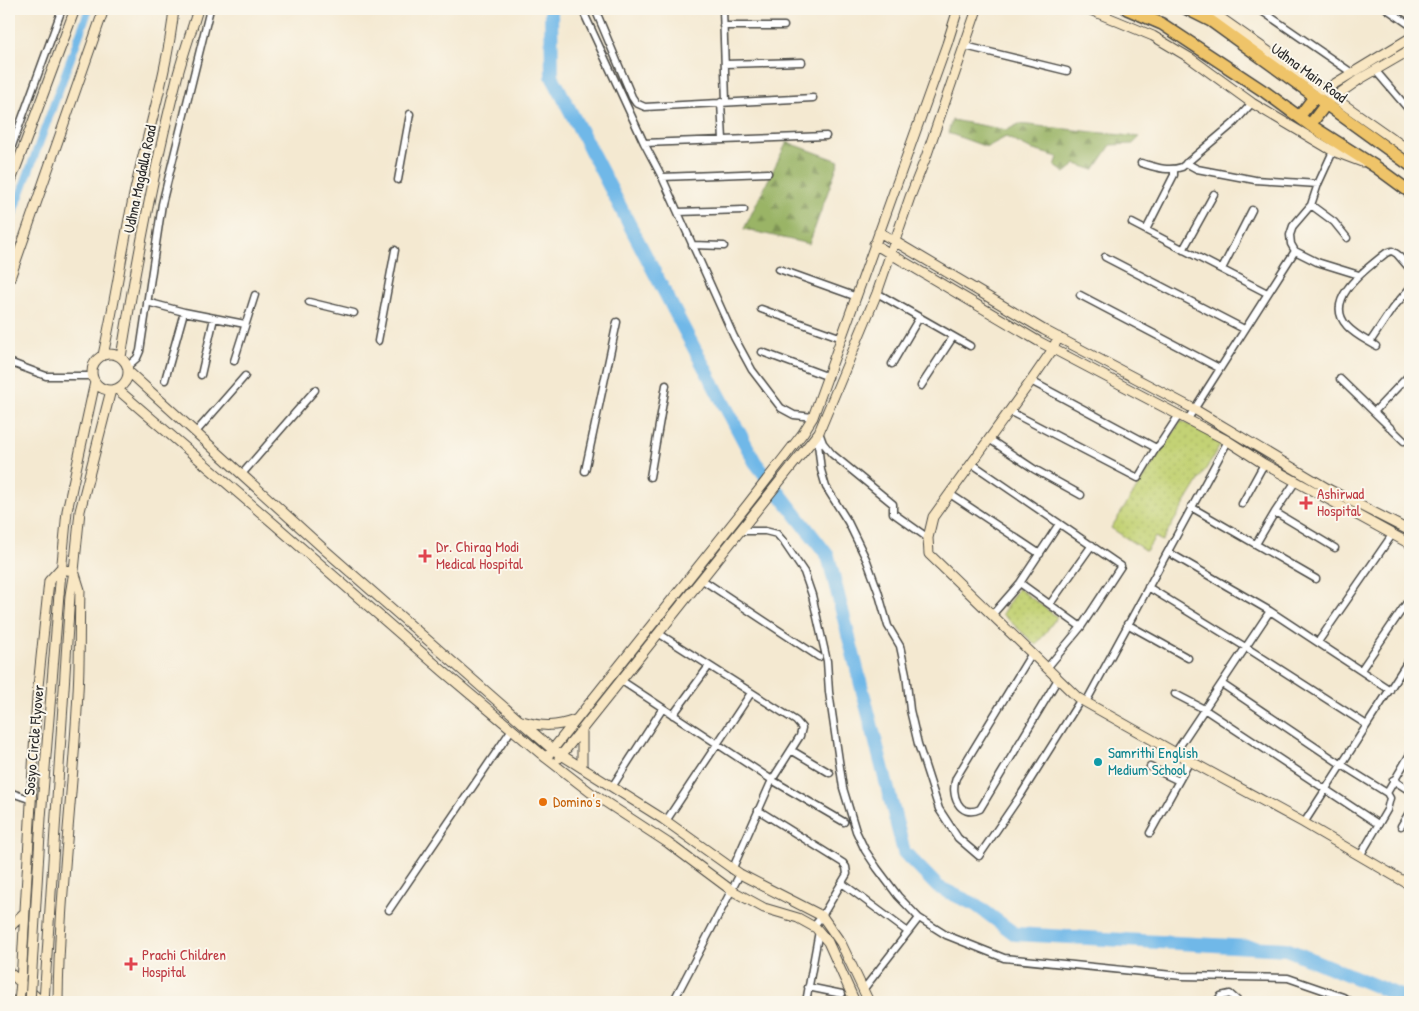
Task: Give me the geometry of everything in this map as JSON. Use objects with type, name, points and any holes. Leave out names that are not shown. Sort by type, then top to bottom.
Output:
[{"type":"highway","points":[[1127,9],[1162,24],[1265,92],[1310,125],[1335,147],[1376,167],[1410,192]]},
{"type":"highway","name":"Udhna Main Road","points":[[1187,9],[1211,21],[1330,100],[1410,165]]},
{"type":"highway","points":[[1299,117],[1319,93]]},
{"type":"highway","points":[[1310,125],[1330,100]]},
{"type":"street","points":[[9,154],[62,9]]},
{"type":"street","points":[[9,186],[75,9]]},
{"type":"street","points":[[9,281],[104,9]]},
{"type":"street","points":[[94,379],[94,364],[103,355],[111,322],[131,209],[167,60],[174,9]]},
{"type":"street","name":"Udhna Magdalla Road","points":[[121,357],[148,202],[176,79],[198,9]]},
{"type":"street","points":[[58,1002],[58,962],[63,881],[78,692],[80,590],[74,571],[80,511],[114,390],[125,382],[128,369],[140,351],[162,204],[210,9]]},
{"type":"street","points":[[582,9],[644,143],[662,177],[734,338],[752,370],[781,408],[794,415],[813,417]]},
{"type":"street","points":[[595,9],[632,97],[640,106],[812,98]]},
{"type":"street","points":[[722,140],[725,64],[723,9]]},
{"type":"street","points":[[546,758],[748,504],[803,433],[813,417],[829,377],[874,244],[958,9]]},
{"type":"street","points":[[554,764],[816,436],[892,254],[910,197],[926,157],[977,9]]},
{"type":"street","points":[[1088,9],[1153,36],[1190,58],[1252,103],[1335,147],[1318,184],[1311,205],[1293,226],[1290,244],[1294,251],[1318,262],[1359,275]]},
{"type":"street","points":[[1208,9],[1319,93],[1410,38]]},
{"type":"street","points":[[1259,9],[1352,73]]},
{"type":"street","points":[[1387,9],[1410,24]]},
{"type":"street","points":[[723,26],[784,26]]},
{"type":"street","points":[[965,46],[1067,71]]},
{"type":"street","points":[[1410,50],[1375,70],[1330,100],[1410,151]]},
{"type":"street","points":[[725,64],[802,62]]},
{"type":"street","points":[[1375,70],[1410,111]]},
{"type":"street","points":[[1141,163],[1174,170],[1186,163],[1234,123],[1252,103]]},
{"type":"street","points":[[398,180],[410,114]]},
{"type":"street","points":[[9,130],[16,134]]},
{"type":"street","points":[[644,143],[826,136]]},
{"type":"street","points":[[1186,163],[1197,169],[1256,180],[1318,184]]},
{"type":"street","points":[[1146,230],[1174,174],[1174,170]]},
{"type":"street","points":[[662,177],[768,174]]},
{"type":"street","points":[[1184,250],[1214,194]]},
{"type":"street","points":[[1311,205],[1334,222],[1347,238]]},
{"type":"street","points":[[678,212],[744,210]]},
{"type":"street","points":[[1222,270],[1252,210]]},
{"type":"street","points":[[1132,223],[1267,293]]},
{"type":"street","points":[[879,232],[1058,337],[1194,409],[1330,490],[1410,531]]},
{"type":"street","points":[[874,244],[1038,341],[1179,414],[1228,441],[1264,464],[1410,544]]},
{"type":"street","points":[[692,245],[724,246]]},
{"type":"street","points":[[378,341],[395,250]]},
{"type":"street","points":[[1188,419],[1294,251]]},
{"type":"street","points":[[1410,269],[1392,251],[1386,252],[1359,275],[1349,284],[1340,302],[1341,316],[1345,325],[1355,334],[1373,344],[1392,309],[1410,288]]},
{"type":"street","points":[[1105,257],[1244,328]]},
{"type":"street","points":[[779,269],[857,297]]},
{"type":"street","points":[[877,293],[970,346]]},
{"type":"street","points":[[234,361],[255,295]]},
{"type":"street","points":[[1080,295],[1219,368]]},
{"type":"street","points":[[147,302],[184,312],[245,324]]},
{"type":"street","points":[[309,302],[354,313]]},
{"type":"street","points":[[761,309],[842,338]]},
{"type":"street","points":[[165,380],[184,312]]},
{"type":"street","points":[[201,375],[214,318]]},
{"type":"street","points":[[892,364],[919,318]]},
{"type":"street","points":[[585,471],[617,322]]},
{"type":"street","points":[[922,386],[953,337]]},
{"type":"street","points":[[1058,337],[1053,349],[1031,381],[933,517],[928,538],[929,554],[1083,701],[1304,823],[1410,885]]},
{"type":"street","points":[[762,352],[829,377]]},
{"type":"street","points":[[103,355],[110,354],[121,357],[128,369],[332,556],[552,749],[666,821],[736,872],[822,916],[841,944],[869,1002]]},
{"type":"street","points":[[9,362],[46,376],[94,379],[105,389],[114,390],[512,730],[590,792],[668,843],[732,890],[764,908],[798,918],[817,928],[828,942],[855,1002]]},
{"type":"street","points":[[1374,412],[1410,374]]},
{"type":"street","points":[[196,432],[245,376]]},
{"type":"street","name":"Sosyo Circle Flyover","points":[[30,1002],[41,818],[60,570],[67,511],[94,379]]},
{"type":"street","points":[[1340,379],[1404,441]]},
{"type":"street","points":[[1031,381],[1156,448]]},
{"type":"street","points":[[650,477],[666,386]]},
{"type":"street","points":[[242,474],[315,390]]},
{"type":"street","points":[[1009,411],[1138,478],[1179,414]]},
{"type":"street","points":[[816,436],[832,454],[893,504],[893,513],[928,538]]},
{"type":"street","points":[[816,436],[821,470],[826,487],[848,522],[868,561],[888,626],[900,646],[906,674],[910,710],[918,744],[939,809],[958,838],[979,856],[1083,701],[1168,552],[1228,441]]},
{"type":"street","points":[[989,439],[1034,469],[1081,495]]},
{"type":"street","points":[[972,463],[1121,566],[1081,627],[1047,668]]},
{"type":"street","points":[[1242,504],[1264,464]]},
{"type":"street","points":[[1256,544],[1296,482]]},
{"type":"street","points":[[950,494],[1040,554]]},
{"type":"street","points":[[1192,507],[1316,579]]},
{"type":"street","points":[[1275,512],[1335,548]]},
{"type":"street","points":[[992,614],[1020,583],[1059,524]]},
{"type":"street","points":[[740,531],[765,531],[777,534],[804,572],[812,595],[827,661],[829,692],[843,788],[856,831],[865,850],[877,868],[898,896],[919,918],[946,936],[1004,958],[1182,976],[1288,978],[1342,997],[1350,1002]]},
{"type":"street","points":[[1318,642],[1392,535]]},
{"type":"street","points":[[1050,604],[1092,545]]},
{"type":"street","points":[[1168,552],[1270,610],[1390,690]]},
{"type":"street","points":[[19,1002],[37,696],[49,581],[60,570],[74,571]]},
{"type":"street","name":"Sosyo Circle Flyover","points":[[43,1002],[70,595],[74,571]]},
{"type":"street","points":[[702,580],[819,657]]},
{"type":"street","points":[[1020,583],[1081,627]]},
{"type":"street","points":[[1148,587],[1367,725]]},
{"type":"street","points":[[1361,670],[1410,598]]},
{"type":"street","points":[[1175,753],[1247,648],[1270,610]]},
{"type":"street","points":[[1127,624],[1188,658]]},
{"type":"street","points":[[658,633],[800,724],[802,732],[772,780],[758,810],[736,872],[732,890],[673,1002]]},
{"type":"street","points":[[1032,653],[956,778],[953,786],[954,796],[957,803],[964,809],[970,812],[980,809],[1058,678]]},
{"type":"street","points":[[1304,823],[1410,658]]},
{"type":"street","points":[[673,715],[709,666]]},
{"type":"street","points":[[622,681],[772,780],[844,822]]},
{"type":"street","points":[[1222,684],[1342,765],[1388,793]]},
{"type":"street","points":[[666,821],[751,693]]},
{"type":"street","points":[[1175,694],[1204,710],[1378,824]]},
{"type":"street","points":[[612,787],[663,708]]},
{"type":"street","points":[[520,720],[546,726],[562,725],[576,720]]},
{"type":"street","points":[[389,910],[512,730]]},
{"type":"street","points":[[582,730],[582,768]]},
{"type":"street","points":[[791,750],[830,773]]},
{"type":"street","points":[[1360,856],[1387,810],[1390,798],[1388,793],[1393,780],[1410,754]]},
{"type":"street","points":[[1150,833],[1190,761]]},
{"type":"street","points":[[1150,767],[1179,781]]},
{"type":"street","points":[[1393,780],[1410,791]]},
{"type":"street","points":[[9,792],[32,800]]},
{"type":"street","points":[[758,810],[846,867],[847,874],[817,928],[806,1002]]},
{"type":"street","points":[[1401,826],[1410,811]]},
{"type":"street","points":[[842,883],[908,932]]},
{"type":"street","points":[[9,928],[25,912]]},
{"type":"street","points":[[863,990],[919,918]]},
{"type":"street","points":[[9,972],[43,1002]]},
{"type":"street","points":[[808,987],[842,994]]},
{"type":"street","points":[[1216,1002],[1221,996],[1230,994],[1238,1002]]},
{"type":"street","points":[[9,999],[12,1002]]},
{"type":"green space","points":[[952,120],[1007,130],[1019,124],[1140,137],[1133,144],[1111,145],[1094,170],[1076,164],[1065,173],[1055,166],[1058,157],[1030,149],[1006,137],[987,147],[948,133]]},
{"type":"green space","points":[[787,142],[839,161],[809,244],[744,229]]},
{"type":"green space","points":[[1181,421],[1223,441],[1162,541],[1155,537],[1146,551],[1111,528]]},
{"type":"green space","points":[[1018,588],[1057,617],[1036,645],[1002,614]]},
{"type":"waterway","points":[[9,225],[89,9]]},
{"type":"waterway","points":[[551,9],[552,76],[755,462],[828,556],[904,852],[938,887],[976,905],[1015,934],[1286,949],[1400,996],[1408,1002]]},
{"type":"place","name":"Ashirwad Hospital","points":[[1306,503]]},
{"type":"place","name":"Dr. Chirag Modi Medical Hospital","points":[[425,556]]},
{"type":"place","name":"Samrithi English Medium School","points":[[1098,762]]},
{"type":"place","name":"Domino's","points":[[543,802]]},
{"type":"place","name":"Prachi Children Hospital","points":[[131,964]]}]
